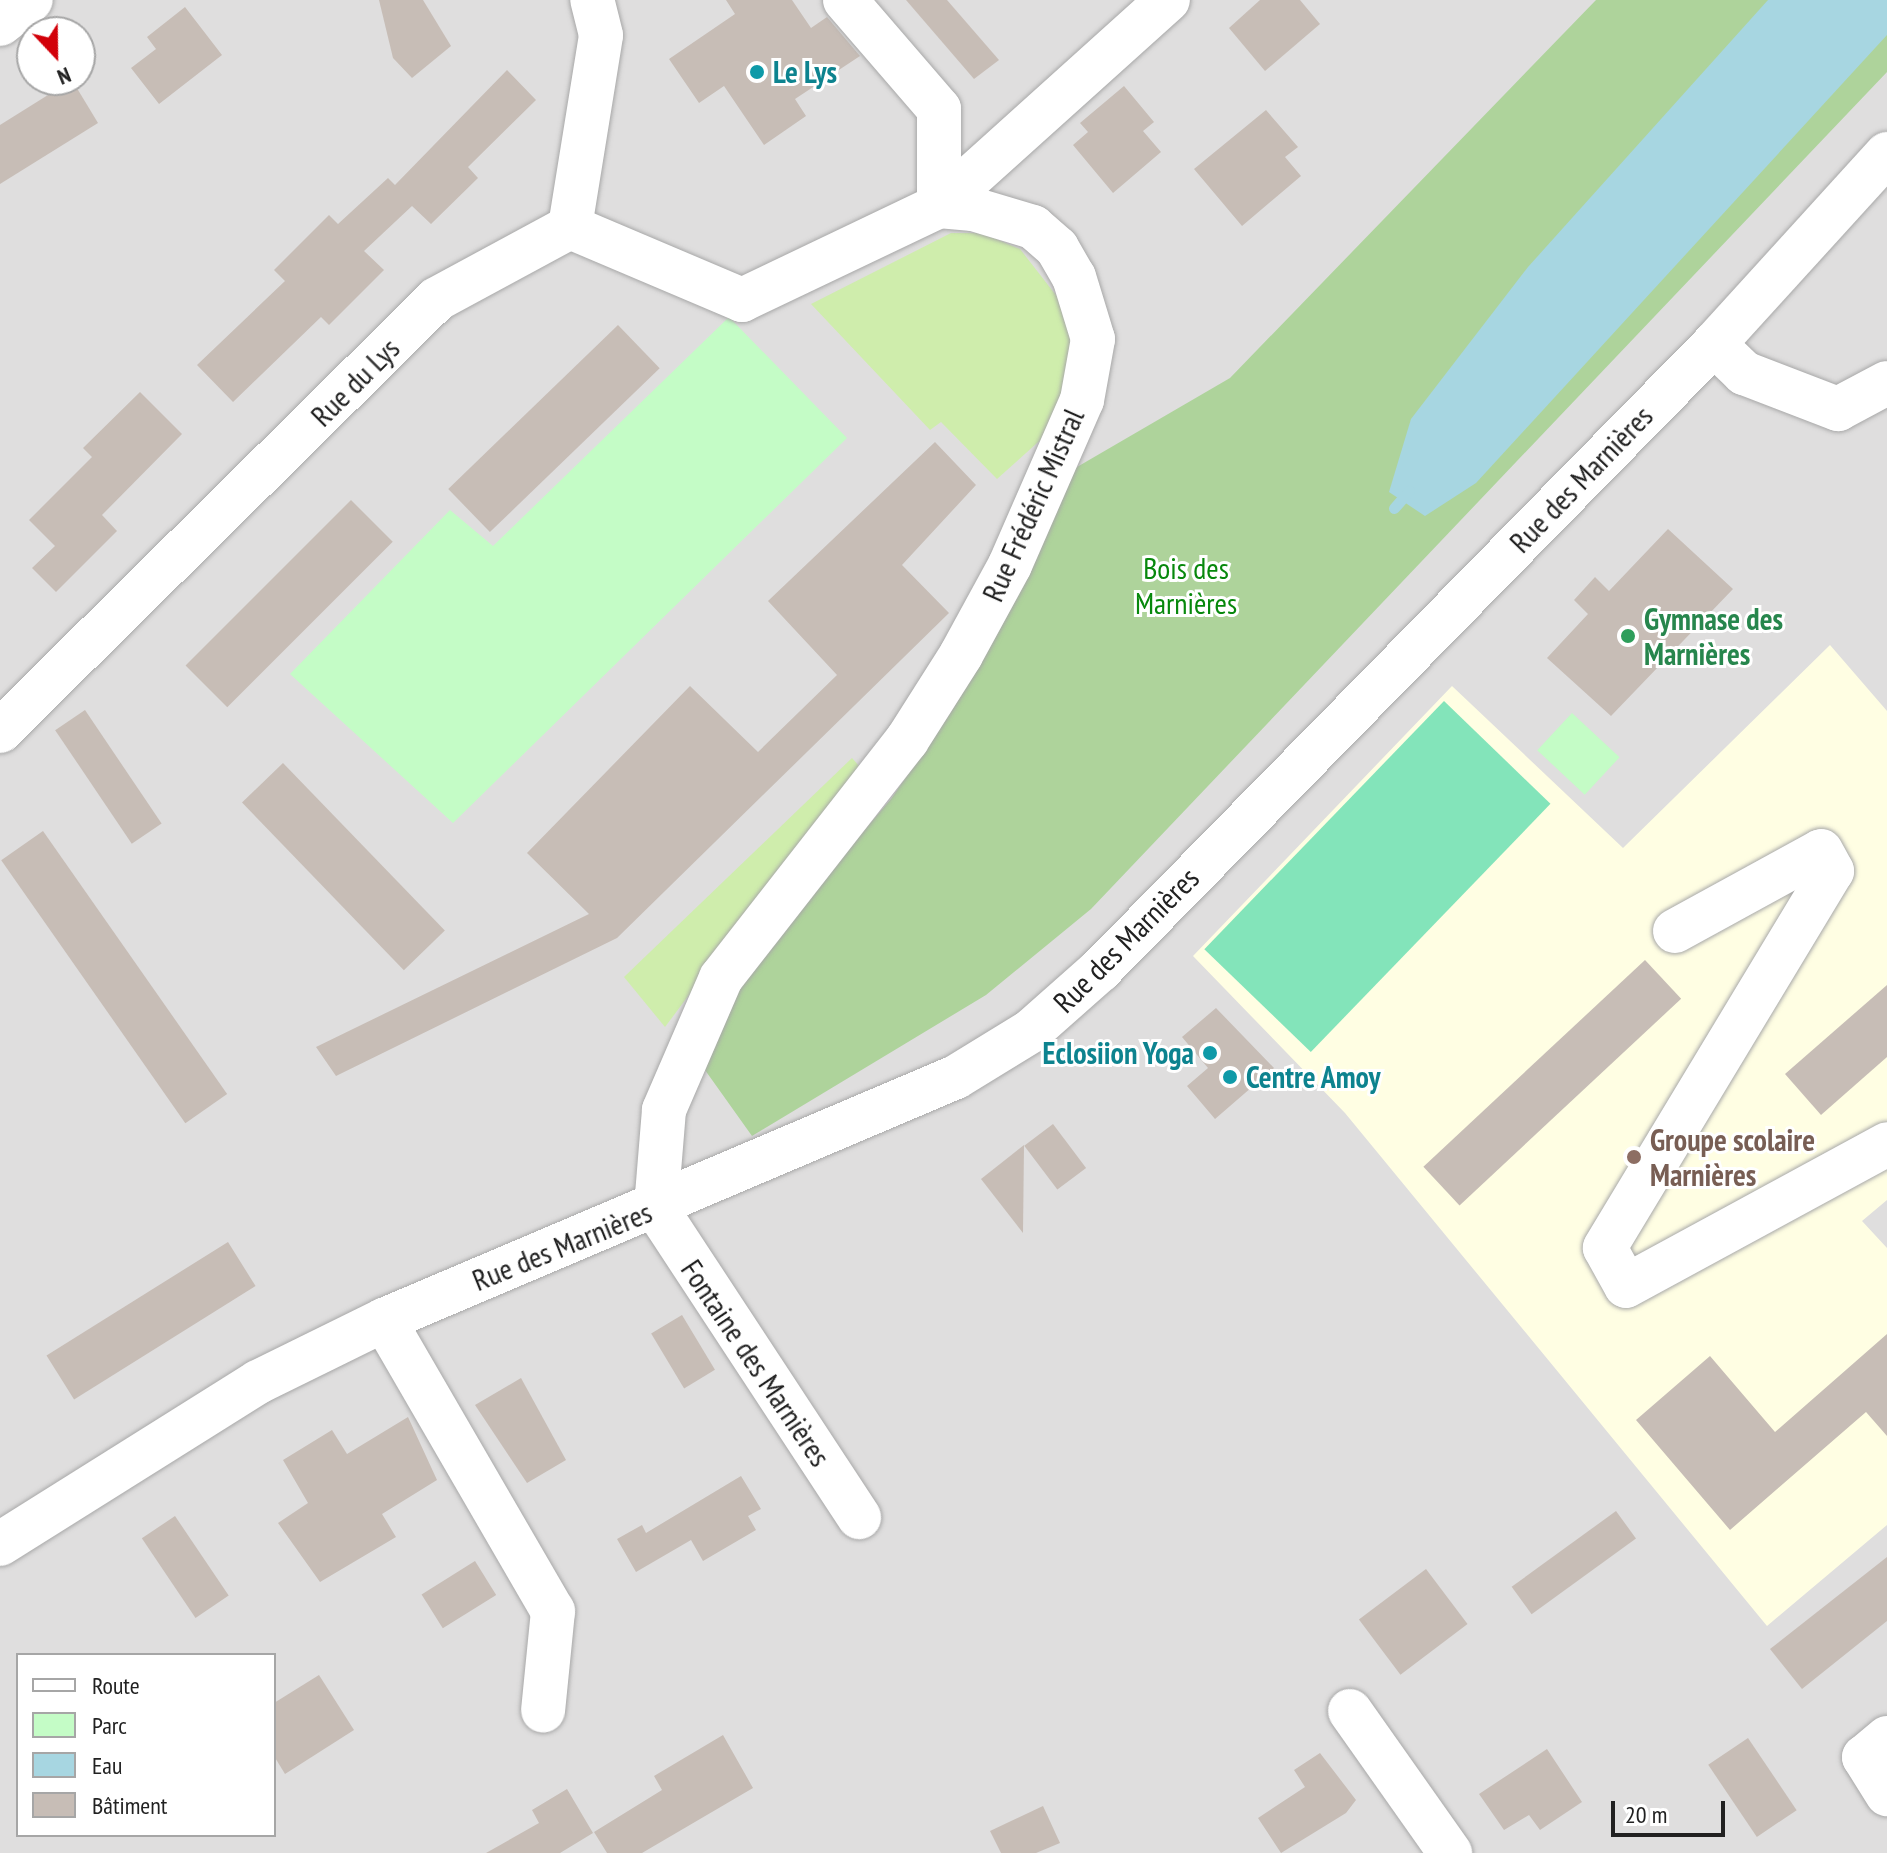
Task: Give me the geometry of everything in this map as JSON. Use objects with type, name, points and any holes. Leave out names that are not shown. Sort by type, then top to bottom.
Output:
[{"type":"street","points":[[0,24],[31,0]]},
{"type":"street","points":[[592,0],[601,35],[570,227],[742,300],[939,206],[1168,0]]},
{"type":"street","points":[[845,0],[939,109],[939,206]]},
{"type":"street","name":"Rue des Marnières","points":[[0,1544],[258,1382],[384,1320],[656,1208],[956,1077],[1031,1031],[1100,970],[1714,344],[1887,154]]},
{"type":"street","name":"Rue Frédéric Mistral","points":[[656,1208],[664,1110],[721,978],[907,740],[961,655],[1010,565],[1090,370],[1087,312],[1057,248],[1010,218],[939,206]]},
{"type":"street","name":"Rue du Lys","points":[[0,731],[437,299],[570,227]]},
{"type":"street","points":[[1714,344],[1744,373],[1838,409],[1887,383]]},
{"type":"street","points":[[1675,931],[1821,851],[1832,871],[1605,1248],[1626,1286],[1887,1144]]},
{"type":"street","name":"Fontaine des Marnières","points":[[656,1208],[859,1517]]},
{"type":"street","points":[[384,1320],[553,1611],[543,1711]]},
{"type":"street","points":[[1350,1711],[1450,1853]]},
{"type":"street","points":[[1887,1738],[1864,1757],[1887,1794]]},
{"type":"shaded area","points":[[0,0],[1887,0],[1887,1853],[0,1853]]},
{"type":"shaded area","name":"Groupe scolaire Marnières","points":[[1830,645],[1887,711],[1887,1200],[1862,1221],[1887,1248],[1887,1525],[1767,1626],[1345,1113],[1193,956],[1452,686],[1623,848]]},
{"type":"green space","name":"Bois des Marnières","points":[[1596,0],[1887,0],[1887,72],[1091,909],[986,995],[752,1136],[700,1063],[754,959],[891,799],[951,712],[997,631],[1065,474],[1230,378]]},
{"type":"green space","points":[[951,233],[982,233],[1020,249],[1066,308],[1076,366],[1046,435],[997,479],[941,422],[930,430],[811,304]]},
{"type":"green space","points":[[729,317],[847,438],[453,823],[290,674],[450,510],[493,546]]},
{"type":"green space","points":[[1444,701],[1550,804],[1311,1052],[1204,949]]},
{"type":"green space","points":[[1572,713],[1620,757],[1585,795],[1537,750]]},
{"type":"green space","points":[[852,758],[860,767],[665,1027],[624,977]]},
{"type":"water","points":[[1768,0],[1887,0],[1887,35],[1476,483],[1425,516],[1389,492],[1411,419],[1528,267]]},
{"type":"building","points":[[379,0],[423,0],[451,46],[412,78],[393,58]]},
{"type":"building","name":"Le Lys","points":[[726,0],[792,0],[811,28],[827,17],[860,56],[795,99],[806,116],[764,145],[724,86],[699,103],[669,59],[735,14]]},
{"type":"building","points":[[906,0],[947,0],[999,60],[974,79]]},
{"type":"building","points":[[1260,0],[1300,0],[1320,24],[1265,71],[1229,28]]},
{"type":"building","points":[[185,7],[222,55],[159,104],[131,68],[156,49],[147,37]]},
{"type":"building","points":[[507,70],[536,100],[468,167],[478,178],[431,224],[412,206],[364,251],[384,270],[329,325],[321,317],[233,402],[197,365],[285,281],[274,270],[329,215],[338,224],[388,178],[395,185]]},
{"type":"building","points":[[1124,86],[1154,122],[1143,131],[1161,152],[1113,193],[1073,145],[1088,132],[1080,123]]},
{"type":"building","points":[[46,96],[82,96],[98,123],[0,184],[0,125]]},
{"type":"building","points":[[1266,110],[1298,147],[1285,157],[1301,176],[1242,226],[1194,169]]},
{"type":"building","points":[[618,325],[660,368],[490,532],[448,489]]},
{"type":"building","points":[[140,392],[182,434],[102,515],[117,531],[56,592],[32,568],[55,546],[29,520],[92,457],[83,448]]},
{"type":"building","points":[[935,442],[976,485],[902,565],[949,613],[617,938],[336,1076],[316,1047],[589,914],[527,853],[690,686],[758,752],[837,675],[768,601]]},
{"type":"building","points":[[351,500],[393,542],[227,707],[186,665]]},
{"type":"building","name":"Gymnase des Marnières","points":[[1668,529],[1733,589],[1611,716],[1547,658],[1588,614],[1574,600],[1595,577],[1609,591]]},
{"type":"building","points":[[85,710],[162,824],[132,844],[55,730]]},
{"type":"building","points":[[283,763],[445,931],[404,970],[242,803]]},
{"type":"building","points":[[43,831],[227,1094],[185,1123],[1,860]]},
{"type":"building","points":[[1645,960],[1681,999],[1460,1205],[1423,1167]]},
{"type":"building","points":[[1887,985],[1887,1057],[1821,1115],[1785,1074]]},
{"type":"building","name":"Centre Amoy","points":[[1216,1008],[1274,1068],[1215,1119],[1187,1086],[1208,1068],[1182,1037]]},
{"type":"building","points":[[1053,1124],[1086,1168],[1057,1190],[1024,1146]]},
{"type":"building","points":[[1024,1145],[1023,1233],[981,1179]]},
{"type":"building","points":[[228,1242],[256,1286],[74,1400],[47,1355]]},
{"type":"building","points":[[682,1315],[715,1370],[684,1388],[651,1334]]},
{"type":"building","points":[[1887,1334],[1887,1436],[1866,1412],[1730,1530],[1636,1420],[1710,1356],[1775,1432]]},
{"type":"building","points":[[521,1378],[566,1460],[527,1483],[475,1405]]},
{"type":"building","points":[[408,1417],[437,1480],[382,1514],[396,1537],[320,1582],[278,1523],[308,1503],[283,1460],[332,1430],[347,1454]]},
{"type":"building","points":[[741,1476],[761,1509],[748,1516],[756,1530],[703,1561],[691,1540],[636,1572],[617,1539],[642,1525],[646,1533]]},
{"type":"building","points":[[1616,1511],[1636,1539],[1532,1614],[1512,1587]]},
{"type":"building","points":[[175,1516],[229,1596],[196,1618],[142,1538]]},
{"type":"building","points":[[1887,1557],[1887,1621],[1802,1689],[1770,1649]]},
{"type":"building","points":[[475,1561],[496,1595],[443,1628],[422,1594]]},
{"type":"building","points":[[1426,1569],[1468,1624],[1400,1675],[1359,1620]]},
{"type":"building","points":[[319,1675],[354,1730],[285,1774],[276,1759],[276,1702]]},
{"type":"building","points":[[723,1735],[753,1788],[642,1853],[607,1853],[594,1832],[662,1790],[654,1776]]},
{"type":"building","points":[[1748,1738],[1797,1810],[1757,1837],[1708,1765]]},
{"type":"building","points":[[1547,1749],[1582,1802],[1540,1830],[1529,1815],[1504,1830],[1479,1794]]},
{"type":"building","points":[[1320,1753],[1356,1800],[1346,1813],[1281,1853],[1258,1818],[1305,1787],[1294,1770]]},
{"type":"building","points":[[567,1789],[593,1833],[560,1853],[486,1853],[539,1823],[532,1810]]},
{"type":"building","points":[[1043,1806],[1060,1843],[1036,1853],[1001,1853],[990,1831]]},
{"type":"waterway","points":[[1394,508],[1409,491]]},
{"type":"place","name":"Le Lys","points":[[757,72]]},
{"type":"place","name":"Gymnase des Marnières","points":[[1628,636]]},
{"type":"place","name":"Eclosiion Yoga","points":[[1210,1053]]},
{"type":"place","name":"Centre Amoy","points":[[1230,1077]]},
{"type":"place","name":"Groupe scolaire Marnières","points":[[1634,1157]]}]
